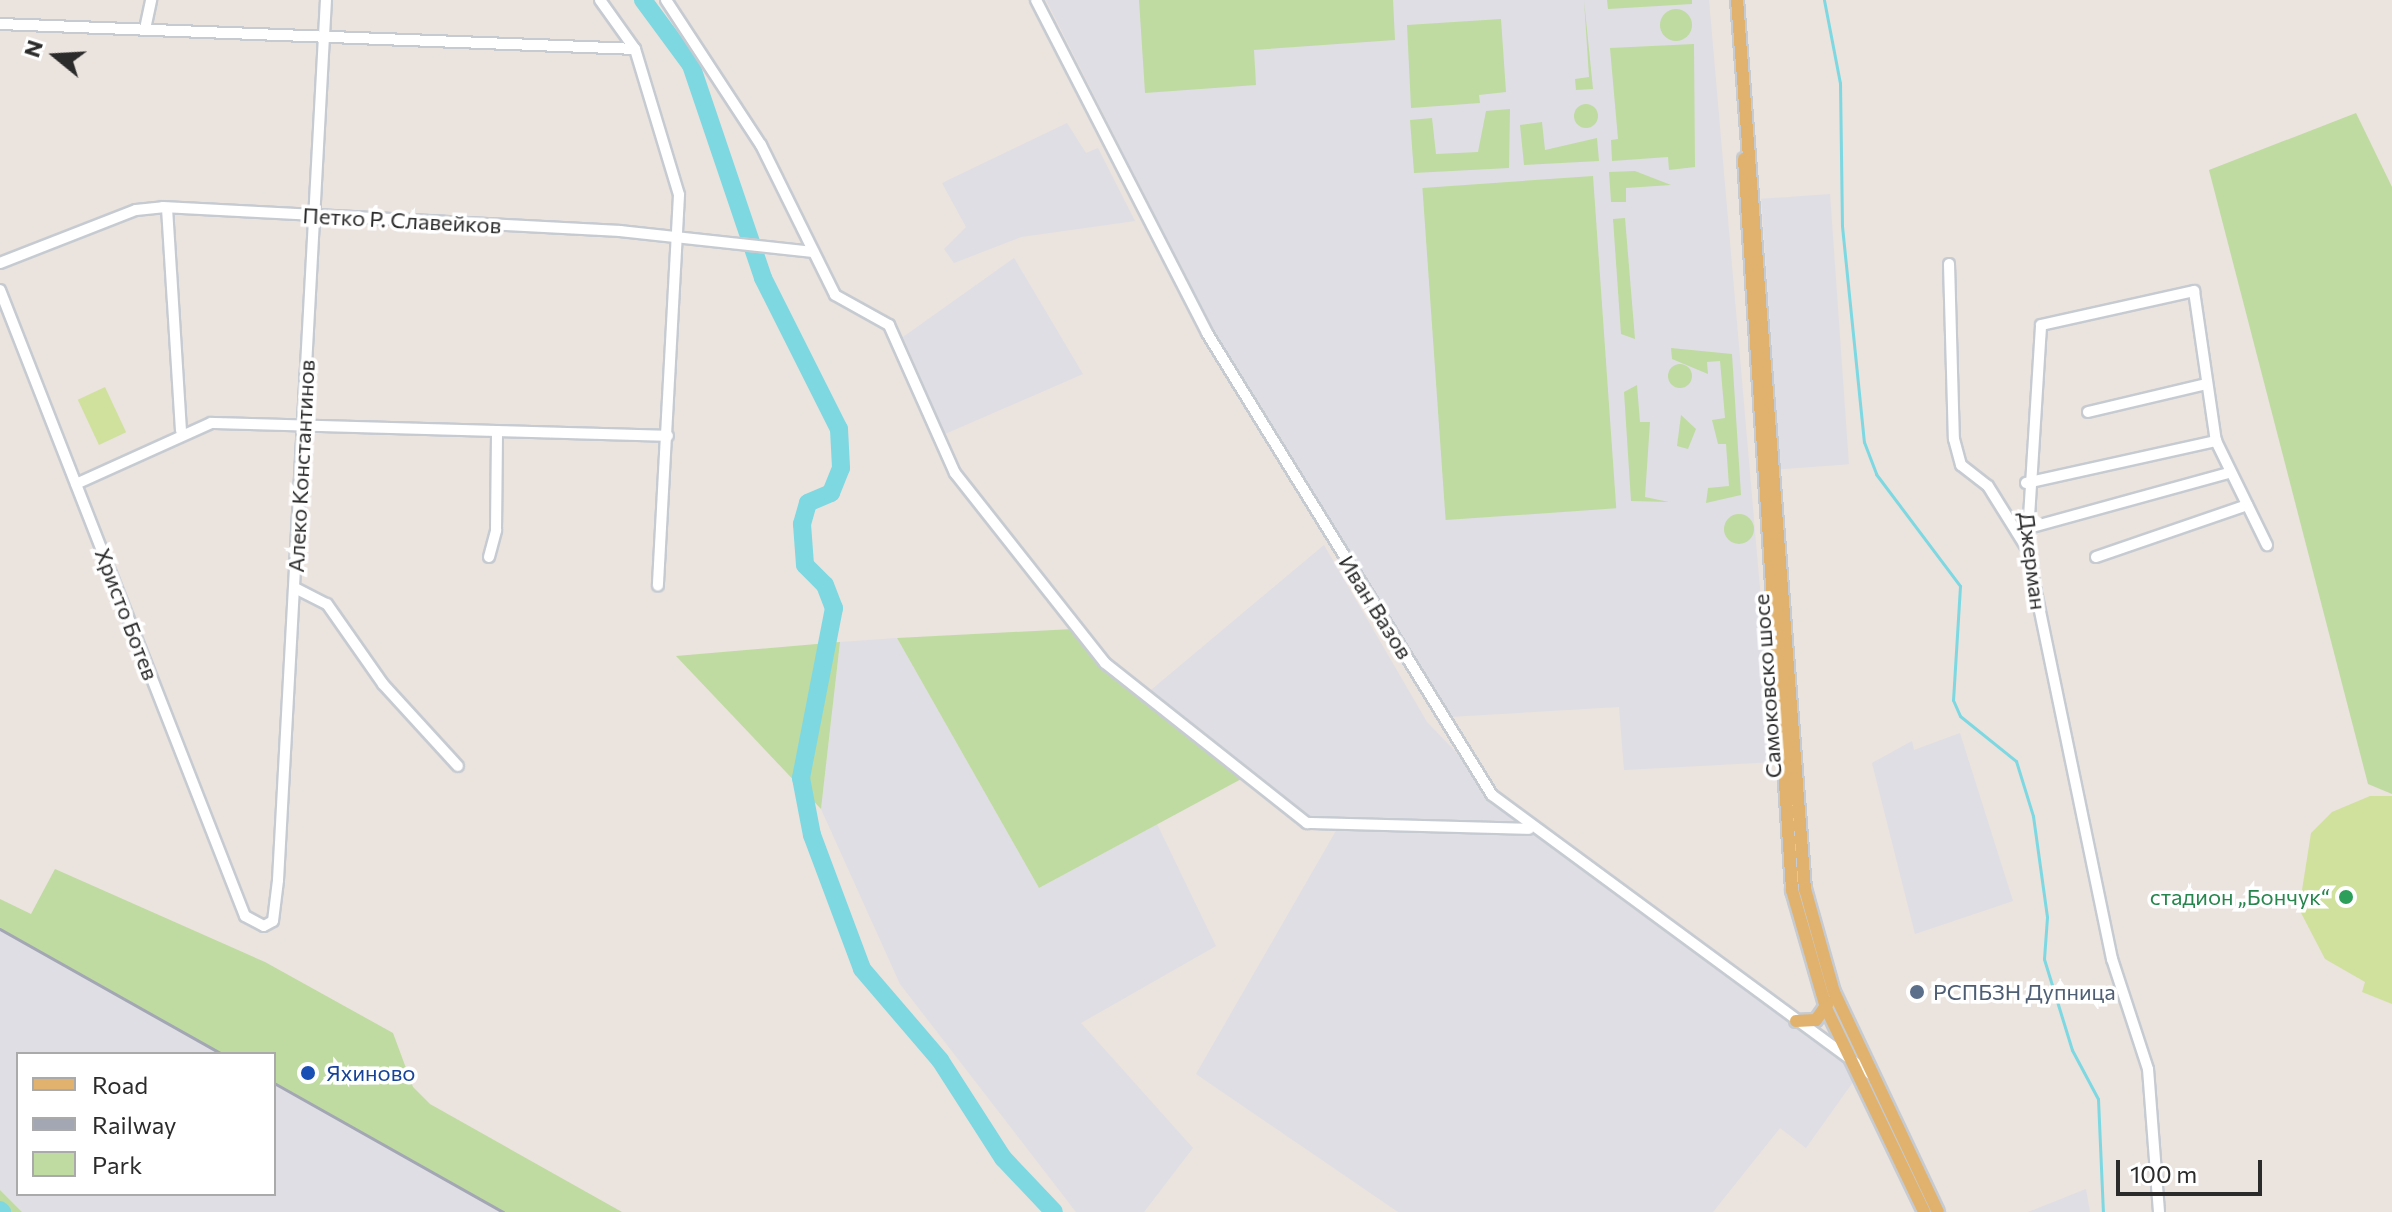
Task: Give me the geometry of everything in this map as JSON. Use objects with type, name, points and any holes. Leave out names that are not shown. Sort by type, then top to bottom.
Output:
[{"type":"main road","name":"Самоковско шосе","points":[[1737,0],[1798,842],[1815,937],[1834,992],[1938,1212]]},
{"type":"main road","name":"Самоковско шосе","points":[[1746,132],[1742,189],[1785,843],[1804,942],[1826,1008],[1924,1212]]},
{"type":"main road","points":[[1796,1021],[1816,1020],[1834,992]]},
{"type":"street","points":[[145,29],[151,0]]},
{"type":"street","name":"Алеко Константинов","points":[[264,926],[276,909],[326,0]]},
{"type":"street","points":[[600,0],[635,49],[670,149],[679,235],[658,585]]},
{"type":"street","points":[[666,0],[761,145],[813,252],[842,303],[889,325],[955,473],[1073,629],[1283,808],[1307,823],[1337,828],[1530,829]]},
{"type":"street","name":"Иван Вазов","points":[[1036,0],[1207,333],[1480,779],[1530,829],[1874,1077]]},
{"type":"street","points":[[0,24],[635,49]]},
{"type":"street","points":[[167,208],[181,431]]},
{"type":"street","name":"Петко Р. Славейков","points":[[0,263],[136,210],[167,208],[679,235],[813,252]]},
{"type":"street","points":[[1949,264],[1954,439],[1961,465],[1988,486],[2027,549]]},
{"type":"street","name":"Джерман","points":[[2159,1212],[2148,1069],[2112,959],[2027,549],[2026,483],[2046,321],[2190,288],[2216,441],[2228,473],[2267,545]]},
{"type":"street","name":"Христо Ботев","points":[[0,290],[245,916],[264,926]]},
{"type":"street","points":[[2088,412],[2206,384]]},
{"type":"street","points":[[76,484],[181,431],[211,423],[668,436]]},
{"type":"street","points":[[489,557],[496,530],[497,431]]},
{"type":"street","points":[[2026,483],[2216,441]]},
{"type":"street","points":[[2025,529],[2228,473]]},
{"type":"street","points":[[2096,557],[2247,505]]},
{"type":"street","points":[[295,588],[327,604],[383,684],[458,766]]},
{"type":"shaded area","points":[[1046,0],[1709,0],[1775,762],[1624,770],[1619,707],[1450,717],[1209,323]]},
{"type":"shaded area","points":[[1067,123],[1086,153],[1098,148],[1135,221],[1021,237],[954,263],[944,249],[966,227],[942,183]]},
{"type":"shaded area","points":[[1830,194],[1849,464],[1780,469],[1761,199]]},
{"type":"shaded area","points":[[1014,258],[1083,374],[945,434],[903,337]]},
{"type":"shaded area","points":[[1324,545],[1427,722],[1530,829],[1852,1062],[1858,1075],[1806,1148],[1780,1128],[1713,1212],[1398,1212],[1196,1074],[1337,829],[1319,826],[1145,695]]},
{"type":"shaded area","points":[[897,638],[1039,888],[1157,824],[1216,946],[1081,1023],[1193,1148],[1144,1212],[1076,1212],[900,984],[821,809],[840,642]]},
{"type":"shaded area","points":[[1960,733],[2013,901],[1915,934],[1872,763],[1912,741],[1914,750]]},
{"type":"shaded area","points":[[0,929],[218,1052],[16,1052],[16,1196],[276,1196],[276,1084],[503,1212],[22,1212],[0,1190]]},
{"type":"shaded area","points":[[2086,1189],[2090,1212],[2028,1212]]},
{"type":"green space","points":[[1139,0],[1393,0],[1395,40],[1254,50],[1256,85],[1145,93]]},
{"type":"green space","points":[[1584,0],[1593,89],[1576,90],[1575,79],[1589,77]]},
{"type":"green space","points":[[1607,0],[1692,0],[1692,4],[1608,9]]},
{"type":"green space","points":[[1676,9],[1687,14],[1692,25],[1687,36],[1676,41],[1665,36],[1660,25],[1665,14]]},
{"type":"green space","points":[[1501,19],[1506,92],[1479,95],[1480,103],[1411,108],[1407,25]]},
{"type":"green space","points":[[1694,44],[1695,167],[1669,170],[1668,157],[1612,161],[1611,140],[1618,139],[1610,48]]},
{"type":"green space","points":[[1586,104],[1594,108],[1598,116],[1594,124],[1586,128],[1578,124],[1574,116],[1578,108]]},
{"type":"green space","points":[[1510,109],[1509,168],[1414,173],[1410,120],[1432,118],[1436,154],[1478,152],[1486,111]]},
{"type":"green space","points":[[2356,113],[2392,187],[2392,794],[2368,784],[2209,170]]},
{"type":"green space","points":[[1542,122],[1545,150],[1597,138],[1599,161],[1524,165],[1520,125]]},
{"type":"green space","points":[[1635,171],[1671,185],[1626,188],[1626,202],[1611,202],[1609,172]]},
{"type":"green space","points":[[1593,176],[1616,508],[1446,520],[1422,188]]},
{"type":"green space","points":[[1625,218],[1635,339],[1621,334],[1613,219]]},
{"type":"green space","points":[[1671,348],[1732,354],[1741,495],[1706,503],[1708,488],[1729,486],[1726,444],[1718,444],[1712,420],[1725,418],[1720,361],[1707,362],[1708,374],[1672,359]]},
{"type":"green space","points":[[1680,364],[1688,368],[1692,376],[1688,384],[1680,388],[1672,384],[1668,376],[1672,368]]},
{"type":"green space","points":[[1637,385],[1640,422],[1650,422],[1645,497],[1669,502],[1631,501],[1624,392]]},
{"type":"green space","points":[[105,387],[126,432],[99,445],[78,400]]},
{"type":"green space","points":[[1681,415],[1696,429],[1688,449],[1677,446]]},
{"type":"green space","points":[[1739,514],[1750,518],[1754,529],[1750,540],[1739,544],[1728,540],[1724,529],[1728,518]]},
{"type":"green space","points":[[1073,629],[1245,777],[1039,888],[897,638]]},
{"type":"green space","points":[[840,642],[821,809],[676,656]]},
{"type":"green space","name":"стадион „Бончук“","points":[[2370,796],[2392,796],[2392,1004],[2362,992],[2365,982],[2325,959],[2299,909],[2311,833],[2332,812]]},
{"type":"green space","points":[[55,869],[265,962],[393,1033],[413,1087],[430,1104],[622,1212],[503,1212],[276,1084],[276,1052],[218,1052],[0,929],[0,899],[31,914]]},
{"type":"green space","points":[[0,1190],[22,1212],[0,1212]]},
{"type":"waterway","points":[[643,0],[691,65],[763,278],[839,429],[841,468],[831,493],[808,503],[802,524],[805,565],[825,585],[834,608],[801,778],[812,835],[862,969],[940,1060],[1003,1158],[1054,1212]]},
{"type":"waterway","points":[[1824,0],[1840,83],[1842,226],[1864,442],[1876,474],[1960,586],[1953,700],[1960,716],[2016,761],[2033,816],[2047,917],[2044,959],[2072,1050],[2098,1099],[2103,1212]]},
{"type":"railway","points":[[0,929],[218,1052]]},
{"type":"railway","points":[[276,1084],[503,1212]]},
{"type":"place","name":"стадион „Бончук“","points":[[2346,897]]},
{"type":"place","name":"РСПБЗН Дупница","points":[[1917,992]]},
{"type":"place","name":"Яхиново","points":[[308,1073]]}]
